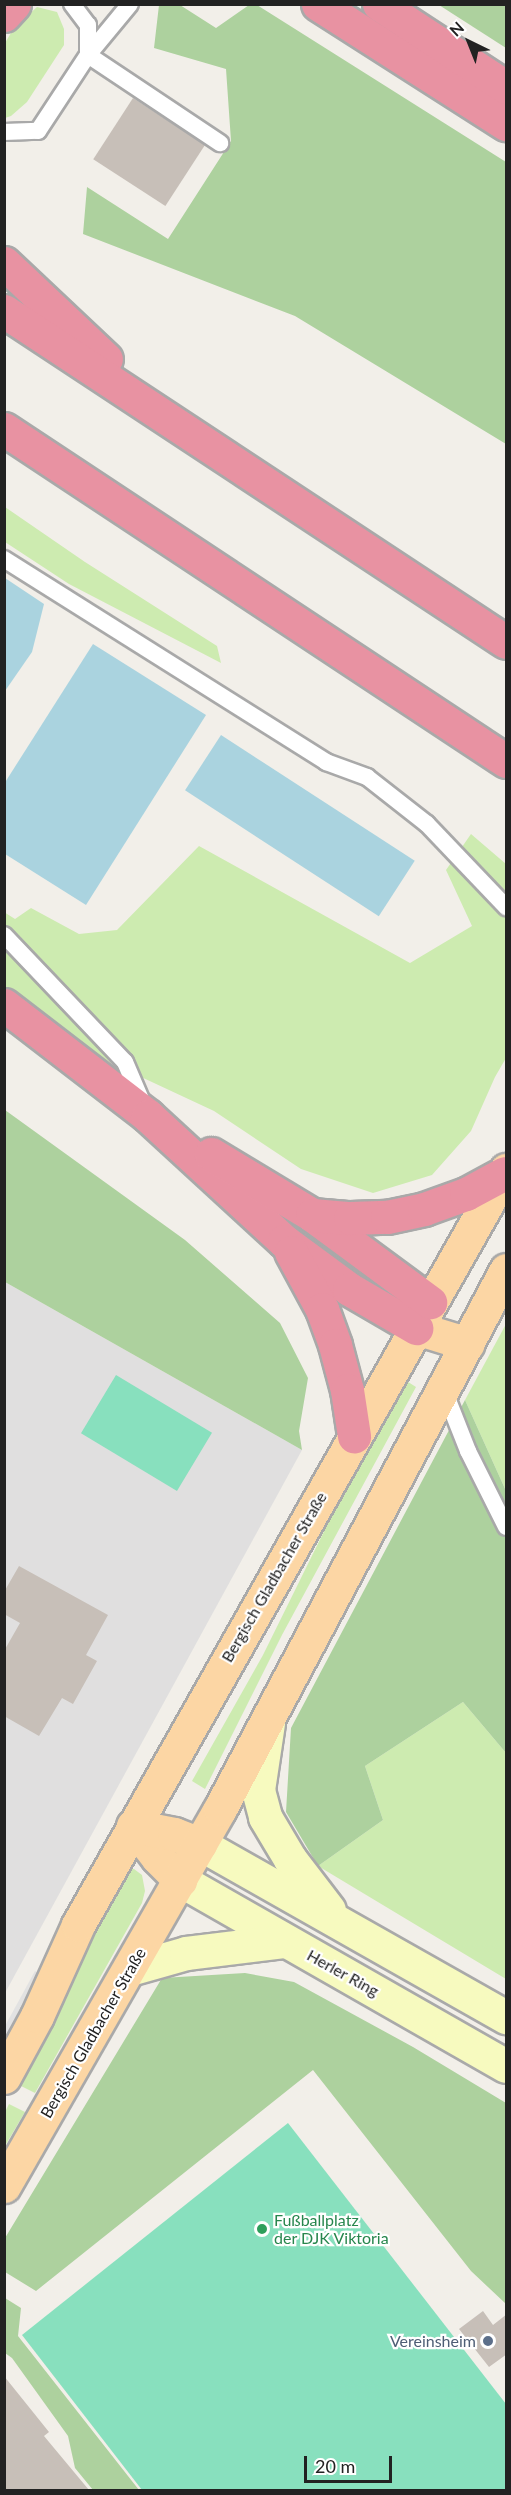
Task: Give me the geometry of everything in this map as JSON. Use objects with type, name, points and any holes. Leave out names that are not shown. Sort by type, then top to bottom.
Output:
[{"type":"highway","points":[[4,15],[14,4]]},
{"type":"highway","points":[[318,4],[507,124]]},
{"type":"highway","points":[[379,4],[507,87]]},
{"type":"highway","points":[[4,263],[183,428]]},
{"type":"highway","points":[[4,311],[507,642]]},
{"type":"highway","points":[[4,429],[507,761]]},
{"type":"highway","points":[[4,1005],[148,1116],[284,1241],[349,1289],[423,1315]]},
{"type":"highway","points":[[148,1116],[312,1215],[423,1315]]},
{"type":"highway","points":[[312,1215],[378,1217],[424,1209],[466,1194],[506,1171]]},
{"type":"highway","points":[[284,1241],[318,1300],[335,1346],[347,1390],[354,1436]]},
{"type":"main road","name":"Bergisch Gladbacher Straße","points":[[4,2077],[37,2016],[78,1925],[506,1171]]},
{"type":"main road","name":"Bergisch Gladbacher Straße","points":[[4,2186],[200,1844],[507,1270]]},
{"type":"main road","points":[[423,1315],[468,1344]]},
{"type":"main road","points":[[269,1717],[258,1790],[265,1817],[290,1859],[338,1921]]},
{"type":"main road","points":[[133,1826],[174,1834],[200,1844],[507,2016]]},
{"type":"main road","points":[[133,1826],[157,1857],[180,1880]]},
{"type":"main road","name":"Herler Ring","points":[[180,1880],[507,2066]]},
{"type":"main road","points":[[129,1969],[186,1953],[285,1941]]},
{"type":"lane","points":[[72,4],[88,25],[88,55]]},
{"type":"lane","points":[[4,132],[38,131],[88,55],[130,4]]},
{"type":"lane","points":[[88,55],[220,143]]},
{"type":"lane","points":[[4,558],[326,762],[367,777],[427,824],[507,907]]},
{"type":"lane","points":[[4,935],[125,1062],[148,1116]]},
{"type":"lane","points":[[443,1389],[468,1451],[507,1527]]},
{"type":"shaded area","points":[[5,1282],[302,1450],[5,1993]]},
{"type":"shaded area","points":[[35,1971],[44,1977],[5,2048],[5,2026]]},
{"type":"green space","points":[[159,5],[180,5],[216,28],[249,5],[257,5],[506,162],[506,444],[295,316],[83,234],[87,187],[168,239],[231,141],[226,69],[154,48]]},
{"type":"green space","points":[[439,5],[506,5],[506,48]]},
{"type":"green space","points":[[37,7],[57,12],[64,29],[64,45],[27,102],[11,116],[5,118],[5,43],[14,28]]},
{"type":"green space","points":[[5,507],[85,562],[217,646],[221,663],[69,584],[5,542]]},
{"type":"green space","points":[[471,834],[506,864],[506,1058],[471,1131],[432,1175],[373,1193],[301,1169],[214,1111],[94,1055],[5,986],[4,912],[15,919],[31,908],[79,934],[117,930],[199,846],[410,963],[472,926],[446,870]]},
{"type":"green space","points":[[5,1110],[185,1240],[280,1323],[308,1378],[299,1431],[302,1450],[5,1282]]},
{"type":"green space","points":[[506,1324],[506,1491],[465,1400]]},
{"type":"green space","points":[[116,1375],[212,1433],[177,1491],[81,1433]]},
{"type":"green space","points":[[405,1380],[416,1387],[282,1635],[205,1789],[192,1781],[263,1655],[340,1499]]},
{"type":"green space","points":[[465,1400],[506,1491],[506,1753],[463,1702],[365,1766],[383,1820],[318,1866],[286,1812],[291,1728]]},
{"type":"green space","points":[[463,1702],[506,1753],[506,1979],[318,1866],[383,1820],[365,1766]]},
{"type":"green space","points":[[124,1869],[134,1869],[142,1875],[145,1891],[142,1903],[35,2093],[19,2085],[48,2032],[111,1883]]},
{"type":"green space","points":[[245,1973],[294,1982],[413,2047],[506,2103],[506,2304],[471,2271],[313,2070],[36,2291],[5,2272],[5,2238],[162,1978]]},
{"type":"green space","points":[[9,2104],[25,2112],[5,2146],[5,2112]]},
{"type":"green space","name":"Fußballplatz der DJK Viktoria","points":[[288,2123],[506,2404],[506,2490],[142,2490],[22,2335]]},
{"type":"green space","points":[[5,2298],[21,2308],[18,2336],[139,2490],[93,2490],[75,2468],[68,2436],[12,2358],[5,2353]]},
{"type":"water","points":[[5,578],[44,604],[32,652],[5,691]]},
{"type":"water","points":[[93,644],[206,715],[86,905],[5,854],[4,784]]},
{"type":"water","points":[[221,735],[415,861],[379,916],[185,790]]},
{"type":"building","points":[[133,98],[205,145],[165,206],[93,159]]},
{"type":"building","points":[[19,1566],[108,1615],[86,1655],[97,1661],[73,1704],[62,1698],[39,1736],[4,1716],[4,1651],[20,1623],[4,1614],[4,1592]]},
{"type":"building","name":"Vereinsheim","points":[[483,2311],[493,2325],[507,2314],[507,2354],[489,2367],[459,2329]]},
{"type":"building","points":[[4,2376],[49,2432],[44,2436],[89,2490],[4,2490]]},
{"type":"place","name":"Fußballplatz der DJK Viktoria","points":[[262,2229]]},
{"type":"place","name":"Vereinsheim","points":[[488,2341]]}]
